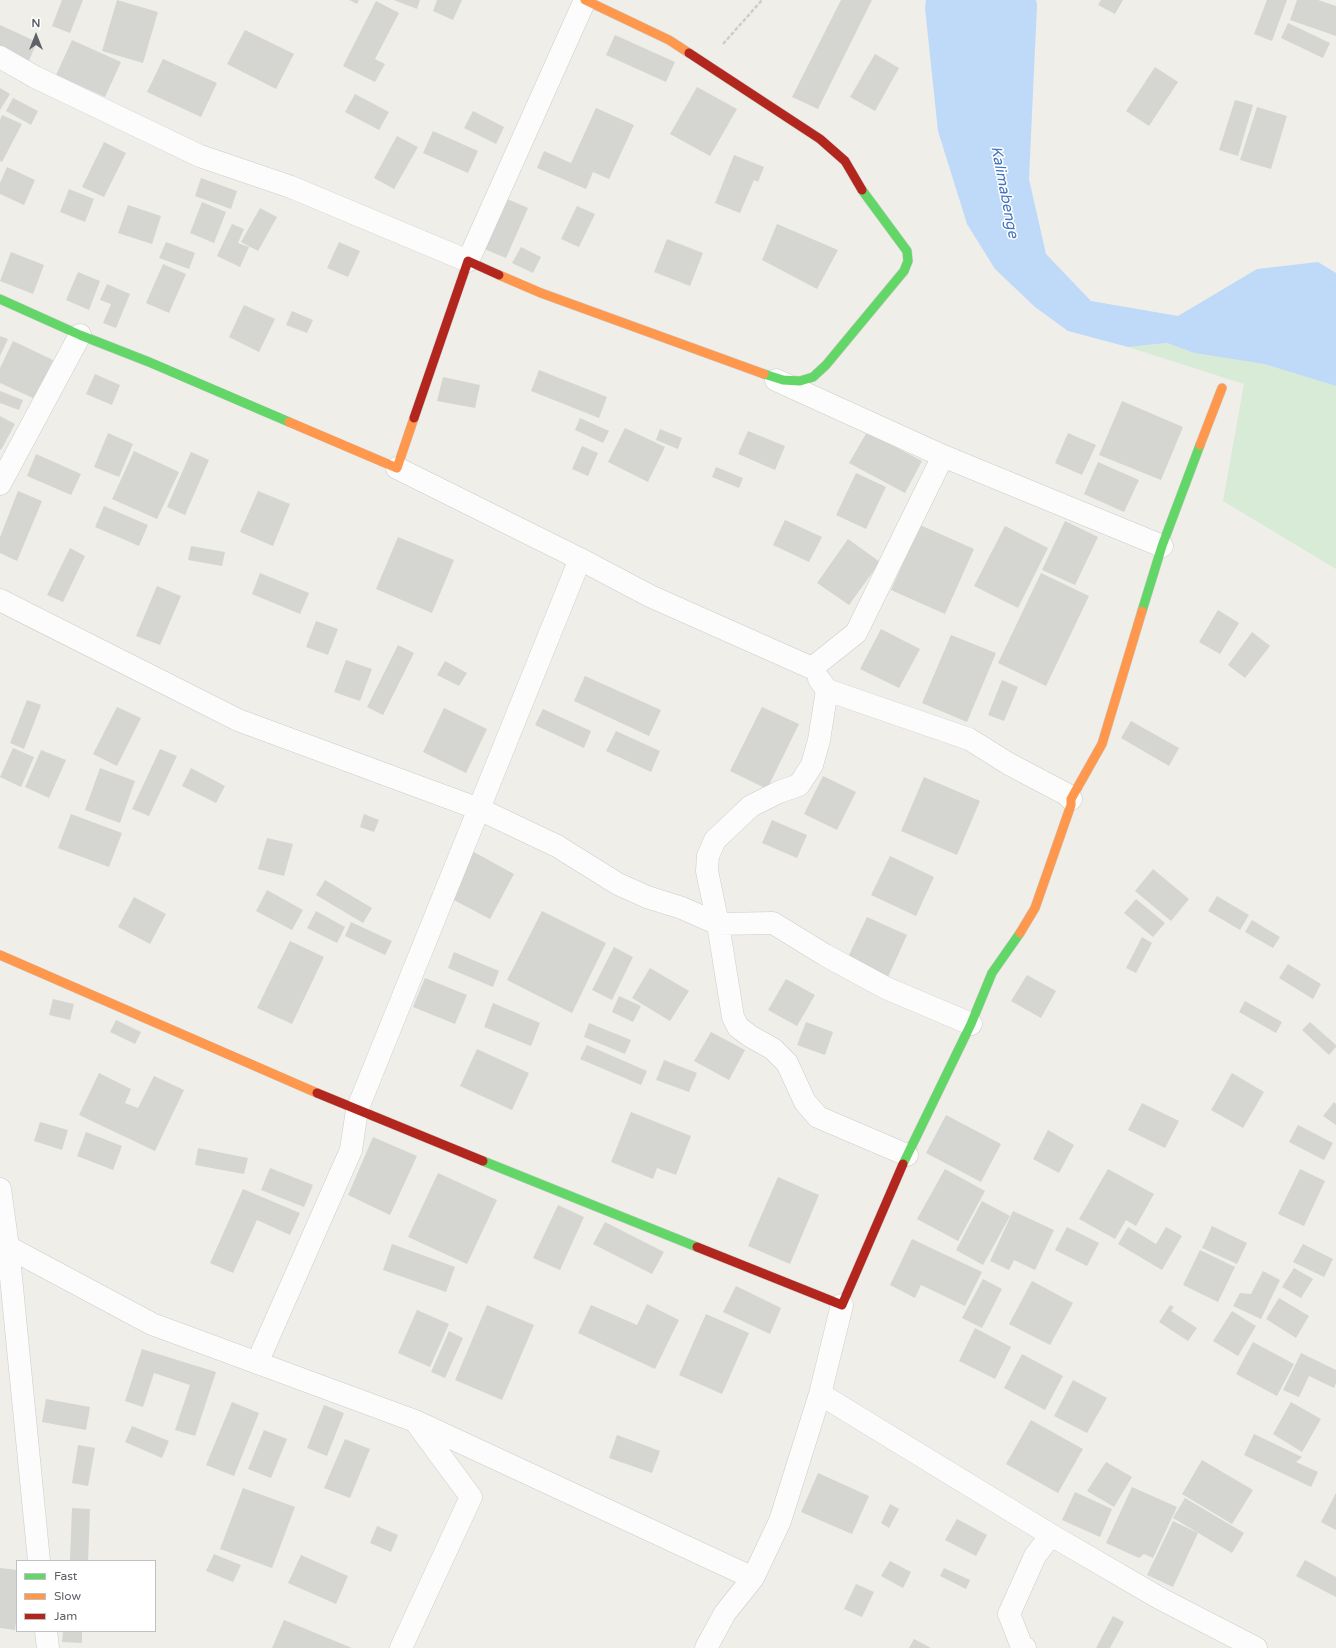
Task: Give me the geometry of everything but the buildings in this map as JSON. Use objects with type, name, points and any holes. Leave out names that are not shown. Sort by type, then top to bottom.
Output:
[{"type":"street","points":[[0,57],[35,76],[200,156],[291,187],[468,261],[541,293],[783,380],[800,381],[813,377],[826,365],[904,271],[908,265],[908,251],[863,191],[845,161],[820,139],[669,40],[585,0],[468,261],[398,468]]},
{"type":"street","points":[[0,299],[80,335],[149,362],[398,468],[580,559],[650,596],[812,668],[827,690],[969,739],[1010,764],[1066,794],[1071,799]]},
{"type":"street","points":[[0,484],[80,335]]},
{"type":"street","points":[[765,374],[943,456],[1162,546]]},
{"type":"street","points":[[706,1648],[725,1613],[753,1578],[780,1521],[820,1394],[842,1305],[907,1155],[971,1024],[992,973],[1036,908],[1071,805],[1071,799],[1102,744],[1162,546],[1222,388]]},
{"type":"street","points":[[812,668],[856,633],[943,456]]},
{"type":"street","points":[[256,1363],[351,1150],[357,1110],[580,559]]},
{"type":"street","points":[[0,600],[238,720],[479,809],[557,846],[618,884],[647,897],[682,908],[718,924],[773,924],[825,955],[886,988],[971,1024]]},
{"type":"street","points":[[827,690],[819,740],[812,764],[799,785],[778,792],[751,806],[715,840],[708,856],[707,871],[718,924],[733,1017],[738,1027],[750,1036],[773,1049],[787,1063],[804,1102],[818,1117],[907,1155]]},
{"type":"street","points":[[0,955],[357,1110],[842,1305]]},
{"type":"street","points":[[0,1189],[8,1247],[39,1560]]},
{"type":"street","points":[[8,1247],[152,1324],[415,1421],[753,1578]]},
{"type":"street","points":[[820,1394],[1160,1600],[1256,1648]]},
{"type":"street","points":[[401,1648],[471,1497],[415,1421]]},
{"type":"street","points":[[1025,1648],[1022,1647],[1010,1614],[1036,1556],[1051,1535]]},
{"type":"street","points":[[46,1632],[48,1648]]},
{"type":"path","points":[[705,64],[762,0]]},
{"type":"green space","points":[[1167,343],[1194,353],[1264,364],[1336,386],[1336,569],[1223,501],[1244,384],[1128,347]]},
{"type":"water","name":"Kalimabenge","points":[[926,0],[1036,0],[1029,179],[1046,254],[1091,301],[1178,316],[1257,269],[1318,262],[1336,273],[1336,386],[1264,364],[1194,353],[1167,343],[1128,347],[1068,331],[1035,307],[995,269],[967,224],[938,131],[925,8]]},
{"type":"traffic: fast","points":[[764,374],[783,380],[800,381],[813,377],[826,365],[904,271],[908,261],[907,251],[862,190]]},
{"type":"traffic: fast","points":[[0,299],[80,335],[149,362],[289,422]]},
{"type":"traffic: fast","points":[[1142,611],[1162,546],[1200,445]]},
{"type":"traffic: fast","points":[[903,1164],[971,1024],[992,973],[1020,933]]},
{"type":"traffic: fast","points":[[483,1161],[697,1247]]},
{"type":"traffic: slow","points":[[585,0],[669,40],[689,53]]},
{"type":"traffic: slow","points":[[499,275],[541,293],[764,374]]},
{"type":"traffic: slow","points":[[1200,445],[1222,388]]},
{"type":"traffic: slow","points":[[289,422],[397,468],[414,418]]},
{"type":"traffic: slow","points":[[1020,933],[1035,908],[1071,805],[1071,799],[1102,744],[1142,611]]},
{"type":"traffic: slow","points":[[0,955],[317,1093]]},
{"type":"traffic: jam","points":[[689,53],[820,139],[845,161],[862,190]]},
{"type":"traffic: jam","points":[[414,418],[468,261],[499,275]]},
{"type":"traffic: jam","points":[[317,1093],[483,1161]]},
{"type":"traffic: jam","points":[[697,1247],[842,1305],[903,1164]]}]
